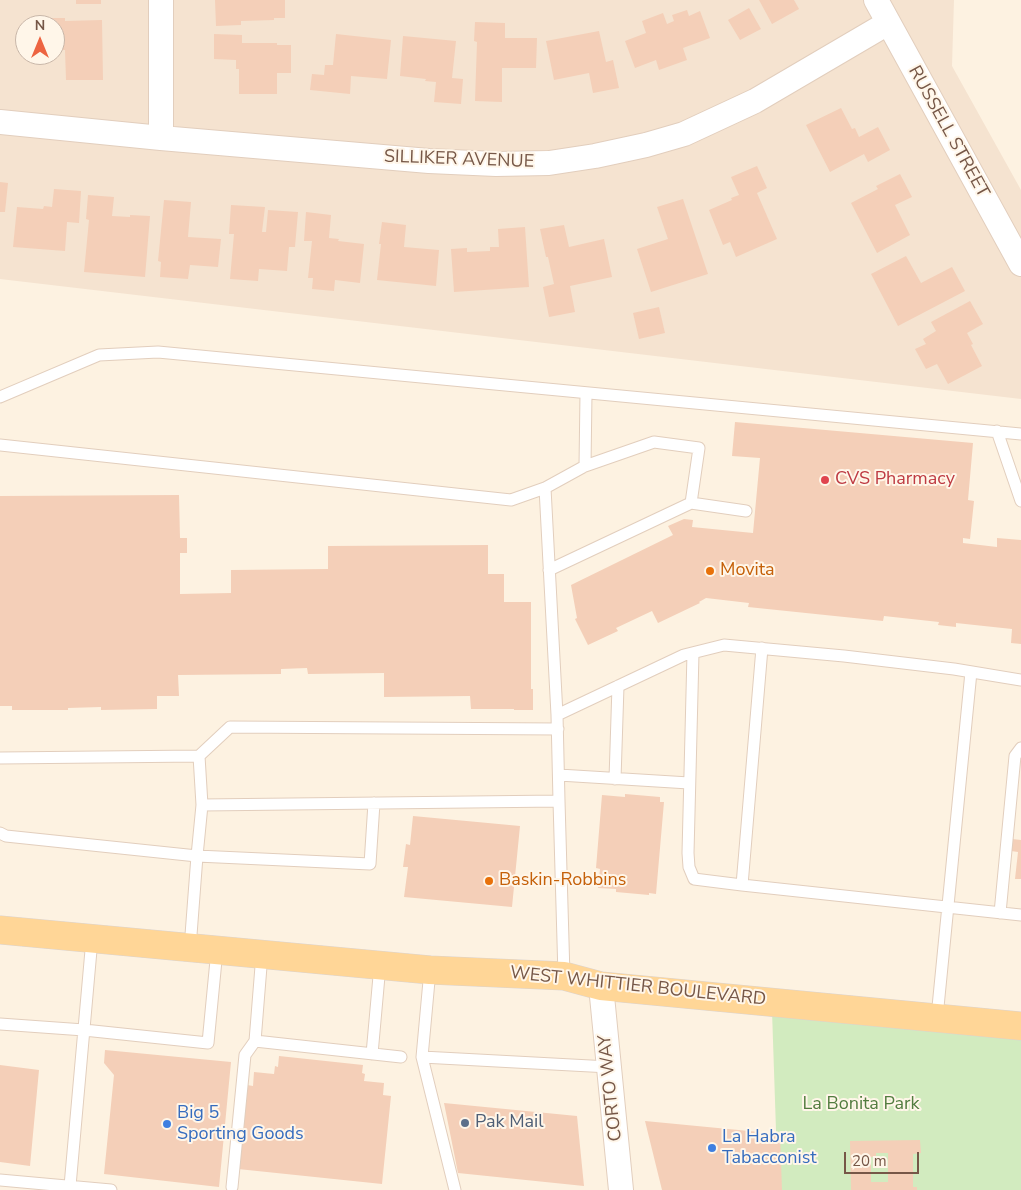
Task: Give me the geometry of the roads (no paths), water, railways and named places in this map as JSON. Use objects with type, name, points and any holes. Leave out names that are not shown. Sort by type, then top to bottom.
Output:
[{"type":"main road","name":"WEST WHITTIER BOULEVARD","points":[[0,930],[430,970],[564,976],[601,986],[1021,1026]]},
{"type":"street","points":[[161,0],[161,138]]},
{"type":"street","name":"RUSSELL STREET","points":[[876,0],[1021,264]]},
{"type":"street","name":"SILLIKER AVENUE","points":[[0,122],[429,161],[496,164],[549,163],[595,156],[646,145],[684,134],[755,101],[888,23]]},
{"type":"street","name":"CORTO WAY","points":[[601,986],[621,1190]]},
{"type":"lane","points":[[0,397],[99,355],[158,352],[1021,434]]},
{"type":"lane","points":[[585,466],[586,394]]},
{"type":"lane","points":[[997,431],[1021,501]]},
{"type":"lane","points":[[0,445],[511,500],[545,488],[585,466],[654,442],[699,448],[691,503]]},
{"type":"lane","points":[[545,488],[558,729],[564,976]]},
{"type":"lane","points":[[549,570],[691,503],[746,510]]},
{"type":"lane","points":[[557,714],[684,655],[724,645],[863,658],[1021,680]]},
{"type":"lane","points":[[742,885],[762,648]]},
{"type":"lane","points":[[693,653],[688,853],[689,867],[694,878],[742,885],[1021,915]]},
{"type":"lane","points":[[937,1017],[971,672]]},
{"type":"lane","points":[[615,779],[618,686]]},
{"type":"lane","points":[[0,758],[199,756],[230,727],[558,729]]},
{"type":"lane","points":[[1000,913],[1015,756],[1021,748]]},
{"type":"lane","points":[[177,946],[197,856],[202,805],[199,756]]},
{"type":"lane","points":[[559,775],[689,783]]},
{"type":"lane","points":[[202,805],[559,801]]},
{"type":"lane","points":[[0,833],[6,836],[197,856],[370,864],[374,803]]},
{"type":"lane","points":[[70,1186],[84,1030],[81,938]]},
{"type":"lane","points":[[0,1024],[84,1030],[208,1043],[217,950]]},
{"type":"lane","points":[[232,1188],[245,1055],[254,1041],[262,954]]},
{"type":"lane","points":[[372,1054],[380,965]]},
{"type":"lane","points":[[430,970],[422,1057],[455,1190]]},
{"type":"lane","points":[[254,1041],[401,1057]]},
{"type":"lane","points":[[422,1057],[610,1067]]},
{"type":"lane","points":[[0,1180],[111,1190]]},
{"type":"place","name":"CVS Pharmacy","points":[[825,480]]},
{"type":"place","name":"Movita","points":[[710,571]]},
{"type":"place","name":"Baskin-Robbins","points":[[489,881]]},
{"type":"place","name":"Pak Mail","points":[[465,1123]]},
{"type":"place","name":"Big 5 Sporting Goods","points":[[167,1124]]},
{"type":"place","name":"La Habra Tabacconist","points":[[712,1148]]},
{"type":"park label","name":"La Bonita Park","points":[[861,1105]]}]
